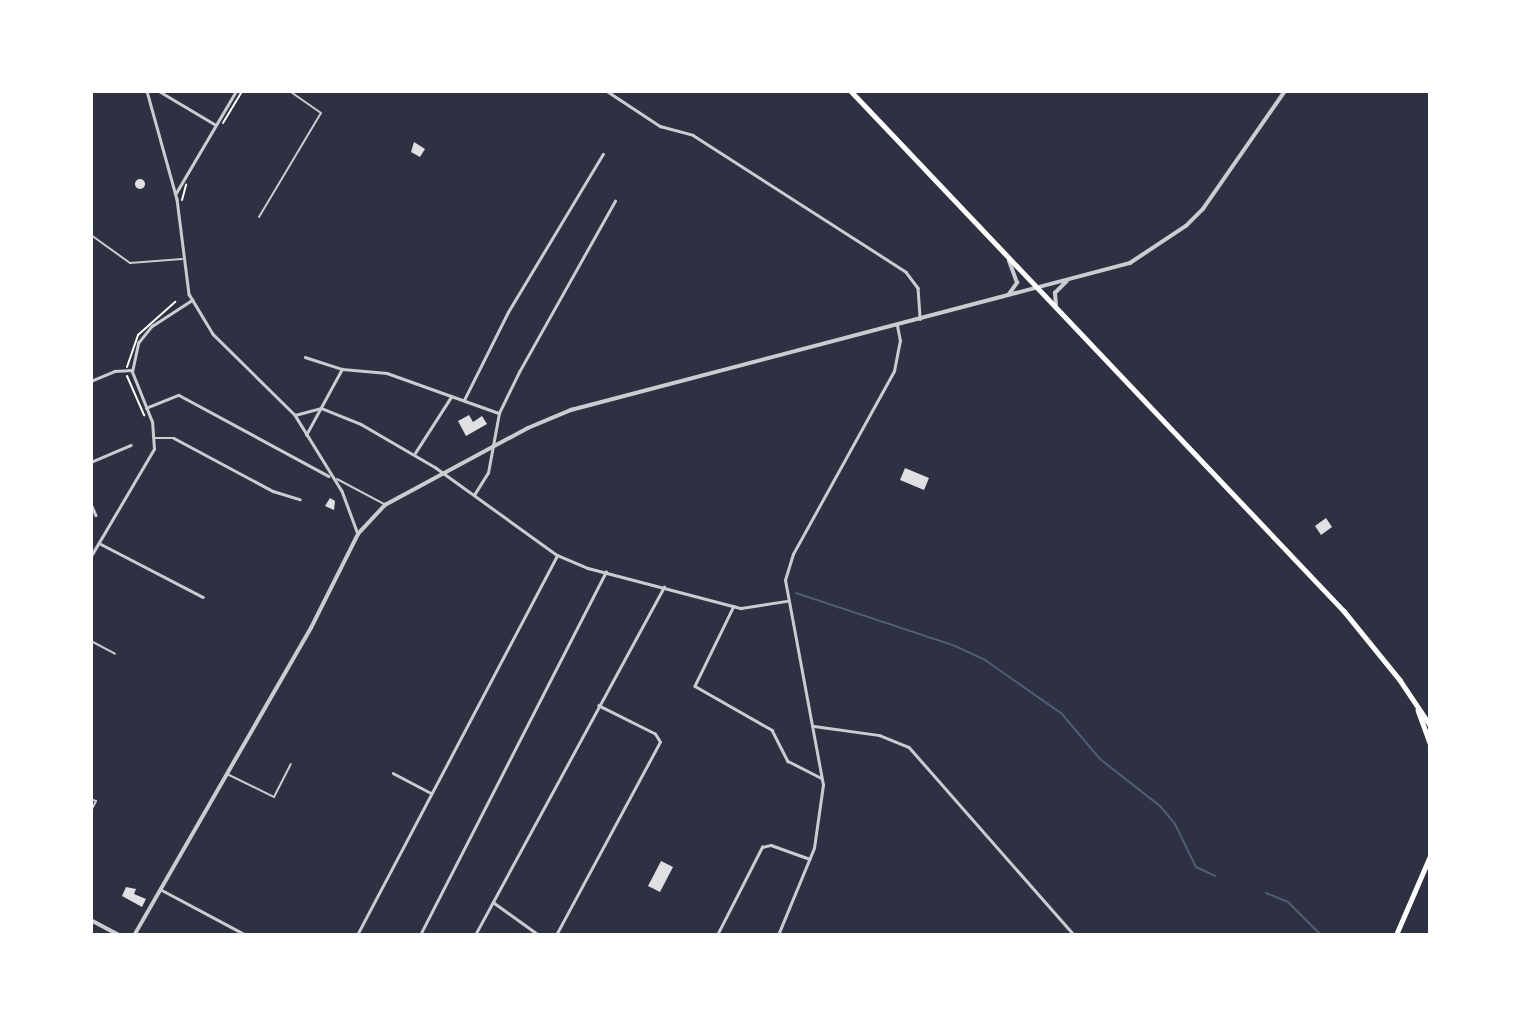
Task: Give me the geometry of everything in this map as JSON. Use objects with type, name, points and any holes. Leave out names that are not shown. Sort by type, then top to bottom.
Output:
[{"type":"main road","points":[[851,91],[1034,288],[1344,611],[1430,725]]},
{"type":"main road","points":[[1416,703],[1430,743]]},
{"type":"main road","points":[[1396,935],[1430,856]]},
{"type":"street","points":[[147,91],[176,193],[182,260],[192,300],[213,334],[295,415],[332,477],[358,534]]},
{"type":"street","points":[[159,91],[216,125]]},
{"type":"street","points":[[176,193],[236,91]]},
{"type":"street","points":[[607,91],[660,127],[693,135],[905,272],[918,288],[920,319]]},
{"type":"street","points":[[125,935],[136,935],[317,616],[358,534],[385,505],[493,446],[582,406],[1130,263],[1186,226],[1216,192],[1285,91]]},
{"type":"street","points":[[464,401],[508,313],[603,155]]},
{"type":"street","points":[[474,497],[488,473],[499,413],[615,201]]},
{"type":"street","points":[[1007,296],[1017,284],[1009,261]]},
{"type":"street","points":[[1057,310],[1055,293],[1068,281]]},
{"type":"street","points":[[91,556],[152,453],[154,438],[132,370],[145,332],[192,300]]},
{"type":"street","points":[[778,935],[810,859],[820,824],[823,779],[786,601],[785,580],[793,554],[894,371],[900,341],[897,325]]},
{"type":"street","points":[[305,357],[342,369],[387,373],[499,413]]},
{"type":"street","points":[[306,435],[342,369]]},
{"type":"street","points":[[91,381],[132,370]]},
{"type":"street","points":[[146,408],[179,396],[332,477]]},
{"type":"street","points":[[415,454],[451,397]]},
{"type":"street","points":[[295,415],[321,408],[415,454],[557,555],[607,572],[734,606],[756,608],[786,601]]},
{"type":"street","points":[[154,438],[174,438],[273,491],[300,499]]},
{"type":"street","points":[[91,462],[131,445]]},
{"type":"street","points":[[91,505],[96,515]]},
{"type":"street","points":[[99,543],[203,597]]},
{"type":"street","points":[[357,935],[557,555]]},
{"type":"street","points":[[420,935],[607,572]]},
{"type":"street","points":[[475,935],[664,587]]},
{"type":"street","points":[[734,606],[695,686],[772,730],[788,761],[823,779]]},
{"type":"street","points":[[556,935],[659,744],[655,734],[599,706]]},
{"type":"street","points":[[814,726],[879,735],[909,747],[1074,935]]},
{"type":"street","points":[[393,773],[431,793]]},
{"type":"street","points":[[717,935],[762,847],[771,845],[810,859]]},
{"type":"street","points":[[160,889],[246,935]]},
{"type":"street","points":[[494,902],[539,935]]},
{"type":"street","points":[[91,919],[119,935]]},
{"type":"lane","points":[[259,217],[321,113],[290,91]]},
{"type":"lane","points":[[91,235],[130,263],[182,260]]},
{"type":"lane","points":[[332,477],[385,505]]},
{"type":"lane","points":[[91,641],[115,654]]},
{"type":"lane","points":[[226,773],[274,797],[291,764]]},
{"type":"lane","points":[[91,799],[96,802],[91,811]]},
{"type":"path","points":[[146,419],[127,370],[138,335],[175,302]]},
{"type":"building","points":[[414,142],[425,149],[420,157],[411,152]]},
{"type":"building","points":[[140,179],[144,180],[144,188],[140,189],[136,188],[135,184],[136,180]]},
{"type":"building","points":[[469,415],[473,422],[482,416],[487,424],[466,436],[458,421]]},
{"type":"building","points":[[905,468],[929,478],[924,490],[900,480]]},
{"type":"building","points":[[330,498],[335,501],[334,510],[325,506]]},
{"type":"building","points":[[1326,518],[1332,527],[1321,535],[1315,526]]},
{"type":"building","points":[[661,861],[673,867],[660,892],[648,886]]},
{"type":"building","points":[[126,887],[136,889],[134,894],[146,899],[142,907],[122,896]]},
{"type":"waterway","points":[[796,593],[955,646],[985,660],[1062,714],[1100,759],[1160,806],[1175,824],[1196,867],[1215,876]]},
{"type":"waterway","points":[[1266,893],[1288,902],[1321,935]]}]
